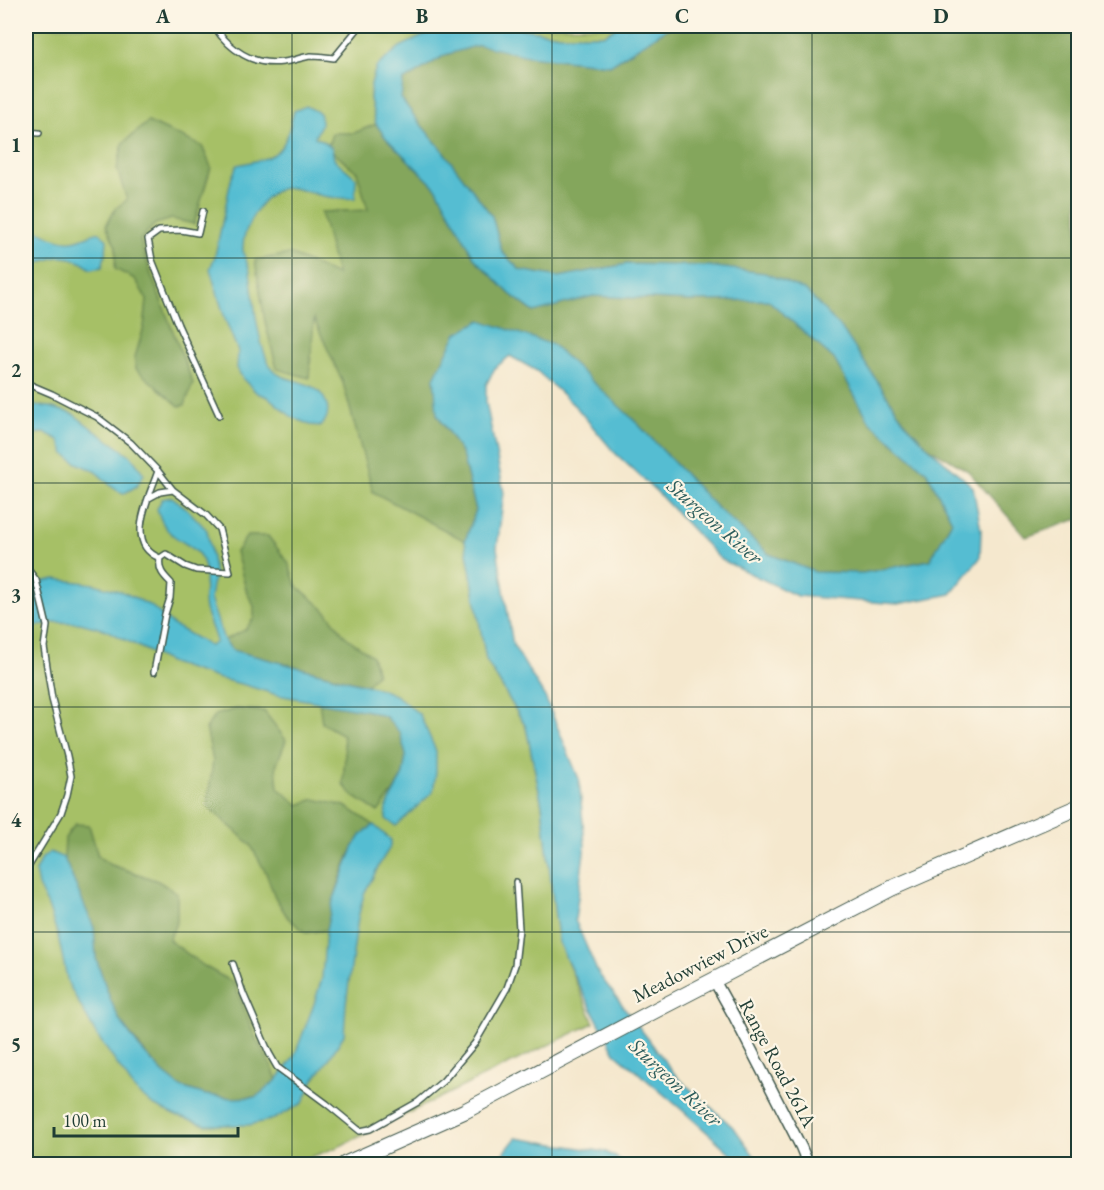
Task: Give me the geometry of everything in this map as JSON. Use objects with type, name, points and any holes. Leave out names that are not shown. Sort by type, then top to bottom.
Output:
[{"type":"street","name":"Meadowview Drive","points":[[345,1164],[465,1112],[892,888],[1078,807]]},
{"type":"street","name":"Range Road 261A","points":[[714,980],[808,1164]]},
{"type":"lane","points":[[214,26],[222,38],[241,54],[263,63],[283,62],[310,56],[334,58],[360,26]]},
{"type":"lane","points":[[26,132],[39,133]]},
{"type":"lane","points":[[203,211],[198,233],[181,230],[159,231],[148,238],[152,260],[178,325],[219,415]]},
{"type":"lane","points":[[26,382],[97,417],[131,443],[173,490],[206,515],[219,529],[230,572],[196,570],[166,554],[160,558],[159,566],[163,575],[171,583],[170,598],[154,672]]},
{"type":"lane","points":[[158,471],[140,527],[144,546],[152,555],[160,558]]},
{"type":"lane","points":[[148,498],[160,492],[173,490]]},
{"type":"lane","points":[[26,567],[36,580],[47,626],[44,647],[52,699],[71,776],[61,813],[27,869],[26,879]]},
{"type":"lane","points":[[232,964],[277,1067],[360,1131],[370,1129],[417,1102],[442,1081],[475,1043],[507,988],[515,965],[519,928],[516,882]]},
{"type":"green space","points":[[26,26],[505,26],[371,84],[370,99],[462,454],[486,660],[526,727],[542,805],[559,943],[594,1023],[338,1147],[292,1164],[26,1164]]},
{"type":"green space","points":[[505,26],[619,26],[603,35],[560,35]]},
{"type":"green space","points":[[670,26],[1078,26],[1078,519],[1026,537],[968,471],[928,447],[904,421],[842,329],[765,273],[708,266],[627,264],[559,277],[520,270],[502,252],[492,216],[401,98],[403,81],[445,55],[479,44],[528,56],[610,65]]},
{"type":"green space","points":[[148,122],[202,146],[211,167],[194,224],[172,219],[155,224],[140,240],[193,383],[185,405],[179,406],[136,369],[135,357],[144,327],[147,300],[135,279],[115,269],[116,247],[106,225],[116,208],[127,200],[117,169],[123,143]]},
{"type":"green space","points":[[376,124],[386,138],[437,189],[475,259],[510,294],[533,312],[593,296],[692,301],[768,300],[834,359],[870,422],[927,472],[952,521],[930,560],[863,573],[815,572],[769,554],[716,507],[635,421],[481,320],[437,414],[462,454],[476,510],[465,541],[373,492],[343,383],[314,319],[309,378],[277,369],[265,322],[255,260],[290,254],[337,275],[321,212],[368,210],[357,172],[328,148],[332,133],[354,133]]},
{"type":"green space","points":[[247,536],[268,536],[288,562],[296,585],[325,610],[346,637],[372,656],[377,673],[367,685],[232,650],[224,640],[245,630],[254,618],[254,606],[247,593],[236,552]]},
{"type":"green space","points":[[319,701],[369,711],[386,717],[400,733],[406,755],[403,774],[394,791],[378,812],[353,796],[343,784],[345,756],[343,735],[322,723]]},
{"type":"green space","points":[[236,709],[264,711],[286,740],[276,766],[278,788],[299,805],[314,799],[345,806],[374,825],[363,834],[351,853],[340,879],[326,930],[306,933],[288,918],[275,897],[266,873],[250,844],[207,806],[213,761],[206,728],[215,715]]},
{"type":"green space","points":[[75,824],[89,825],[98,856],[109,864],[158,881],[177,893],[177,921],[169,940],[204,966],[234,983],[256,1039],[272,1067],[277,1080],[256,1097],[232,1098],[206,1095],[181,1087],[163,1073],[120,1021],[96,958],[94,928],[64,858],[65,838]]},
{"type":"water","name":"Sturgeon River","points":[[444,26],[505,26],[560,35],[603,35],[619,26],[670,26],[610,65],[528,56],[479,45],[445,55],[403,81],[401,98],[492,216],[502,252],[520,270],[559,277],[627,264],[708,266],[765,273],[806,291],[842,329],[904,421],[928,447],[973,487],[981,530],[980,558],[951,594],[898,604],[797,596],[720,559],[657,492],[614,452],[577,408],[537,371],[510,356],[495,368],[486,385],[486,402],[504,493],[497,548],[513,645],[545,697],[579,779],[585,845],[575,920],[598,973],[677,1077],[735,1129],[760,1164],[737,1164],[729,1152],[615,1053],[559,943],[542,805],[526,727],[486,660],[465,541],[476,510],[462,454],[437,414],[434,378],[457,333],[481,320],[553,345],[635,421],[716,507],[769,554],[815,572],[863,573],[930,560],[952,521],[927,472],[870,422],[834,359],[768,300],[692,301],[593,296],[534,312],[510,294],[475,259],[437,189],[386,138],[376,124],[370,99],[376,67],[400,47]]},
{"type":"water","points":[[306,106],[320,113],[321,124],[315,137],[332,148],[334,159],[356,178],[355,198],[327,197],[295,188],[278,190],[265,200],[253,216],[245,234],[243,251],[249,269],[262,345],[270,366],[282,376],[316,389],[322,396],[328,411],[321,426],[310,425],[292,417],[268,397],[257,393],[243,379],[237,368],[238,351],[225,319],[210,269],[215,256],[231,180],[237,165],[263,159],[278,151],[287,137],[294,111]]},
{"type":"water","points":[[26,223],[64,241],[77,240],[100,232],[107,240],[102,267],[91,269],[74,259],[58,257],[26,270]]},
{"type":"water","points":[[26,405],[50,407],[73,414],[130,455],[144,474],[137,486],[123,494],[95,471],[77,463],[65,454],[59,440],[46,433],[26,434]]},
{"type":"water","points":[[172,497],[207,530],[215,576],[210,599],[224,640],[232,650],[381,689],[397,696],[420,715],[436,751],[433,792],[396,826],[386,819],[386,809],[403,774],[406,755],[400,733],[386,717],[369,711],[277,695],[217,678],[171,663],[106,630],[80,623],[54,622],[26,628],[26,589],[55,579],[94,584],[123,592],[151,606],[173,625],[210,646],[216,642],[204,607],[203,561],[196,551],[167,530],[157,509],[162,499]]},
{"type":"water","points":[[374,825],[391,840],[389,849],[364,894],[358,918],[344,1035],[313,1081],[303,1103],[274,1119],[249,1125],[206,1125],[176,1116],[153,1105],[135,1090],[96,1034],[68,983],[58,936],[48,906],[38,886],[35,871],[43,857],[50,852],[64,858],[94,928],[96,958],[110,999],[120,1021],[139,1047],[163,1073],[181,1087],[206,1095],[232,1098],[256,1097],[277,1080],[294,1057],[322,978],[326,930],[332,904],[353,848],[362,834]]},
{"type":"water","points":[[516,1138],[606,1152],[628,1164],[495,1164]]}]
